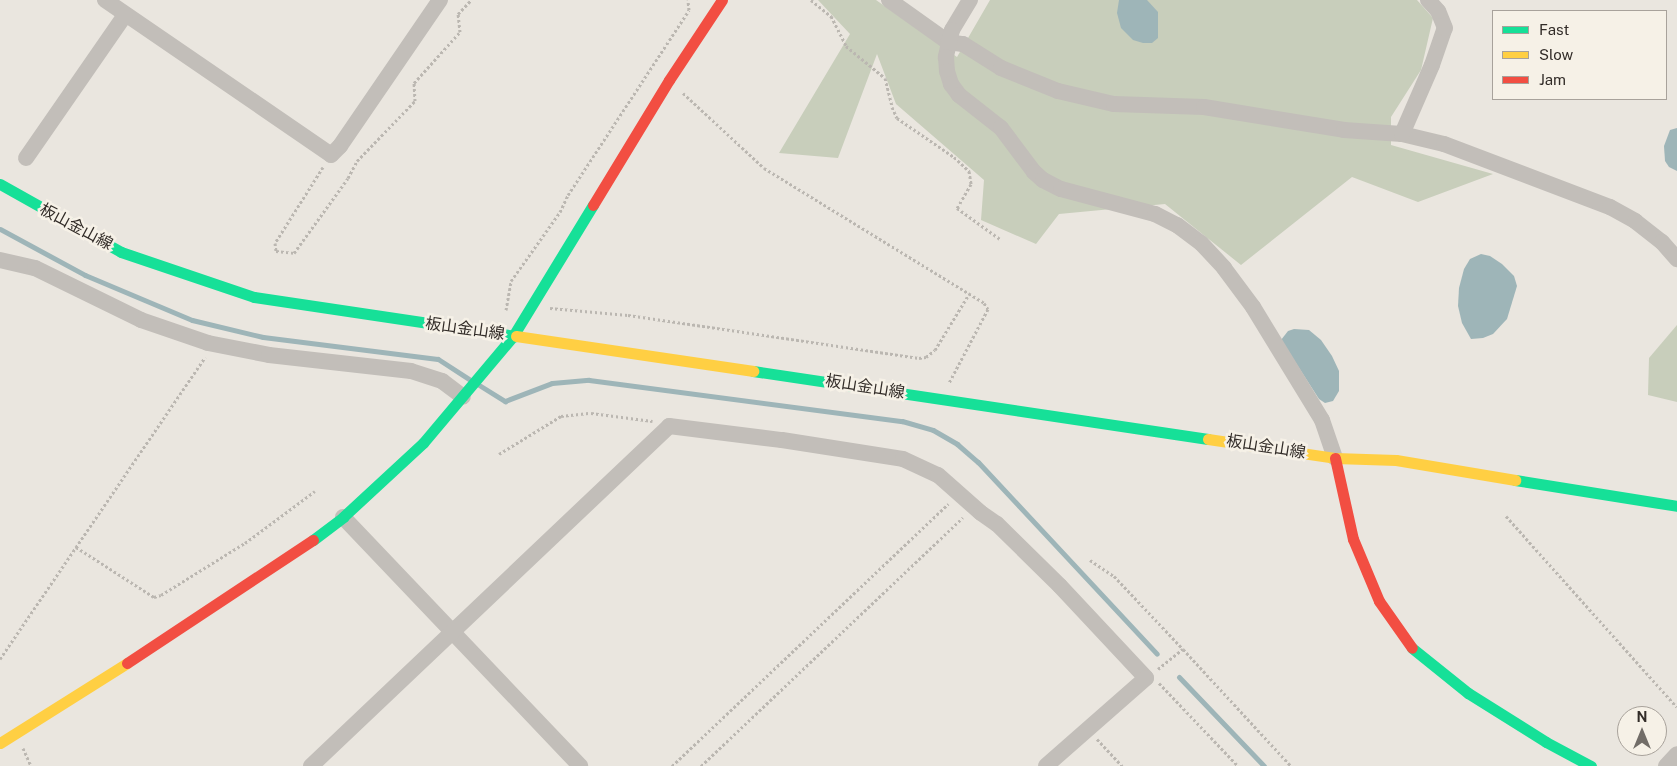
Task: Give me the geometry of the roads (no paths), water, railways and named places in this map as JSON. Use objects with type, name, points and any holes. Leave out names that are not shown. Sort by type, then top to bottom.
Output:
[{"type":"main road","points":[[0,743],[254,582],[343,517],[424,443],[513,336],[669,80],[722,0]]},
{"type":"main road","name":"板山金山線","points":[[0,184],[18,196],[121,252],[254,297],[1334,458],[1396,460],[1677,506]]},
{"type":"main road","points":[[1334,458],[1356,548],[1379,601],[1416,653],[1468,693],[1546,742],[1591,766]]},
{"type":"street","points":[[105,0],[331,155],[340,146],[440,0]]},
{"type":"street","points":[[889,0],[948,42],[963,44],[1001,68],[1029,81],[1088,98],[1114,104],[1204,106],[1344,130],[1402,134],[1444,144],[1610,207],[1635,220],[1662,242],[1677,259]]},
{"type":"street","points":[[970,0],[952,30],[948,42],[947,71],[951,84],[959,95],[1002,128],[1034,172],[1043,180],[1061,189],[1155,214],[1177,225],[1202,243],[1224,268],[1253,308],[1322,420],[1334,458]]},
{"type":"street","points":[[1402,134],[1432,65],[1445,28],[1438,11],[1428,0]]},
{"type":"street","points":[[26,158],[126,15]]},
{"type":"street","points":[[0,260],[35,268],[141,320],[208,343],[269,354],[411,371],[442,381],[463,397]]},
{"type":"street","points":[[310,766],[669,426],[782,440],[904,459],[938,475],[997,524],[1148,676],[1046,766]]},
{"type":"street","points":[[343,517],[580,766]]},
{"type":"street","points":[[1666,766],[1677,754]]},
{"type":"water","points":[[1119,0],[1147,0],[1158,12],[1158,38],[1152,43],[1133,40],[1121,28],[1117,13]]},
{"type":"water","points":[[1677,128],[1677,171],[1669,167],[1665,161],[1664,146],[1670,130]]},
{"type":"water","points":[[1481,254],[1490,256],[1502,264],[1514,276],[1517,286],[1507,319],[1493,334],[1483,338],[1471,339],[1462,323],[1458,306],[1459,288],[1464,269],[1470,259]]},
{"type":"water","points":[[1294,329],[1309,330],[1321,340],[1332,356],[1339,371],[1339,391],[1333,401],[1325,403],[1319,399],[1281,340],[1288,331]]},
{"type":"waterway","points":[[0,229],[85,275],[192,320],[263,337],[438,359],[469,379]]},
{"type":"waterway","points":[[479,385],[505,401],[552,383],[589,380],[902,421],[933,430],[957,444],[978,462],[1157,654]]},
{"type":"waterway","points":[[1179,677],[1264,766]]}]
